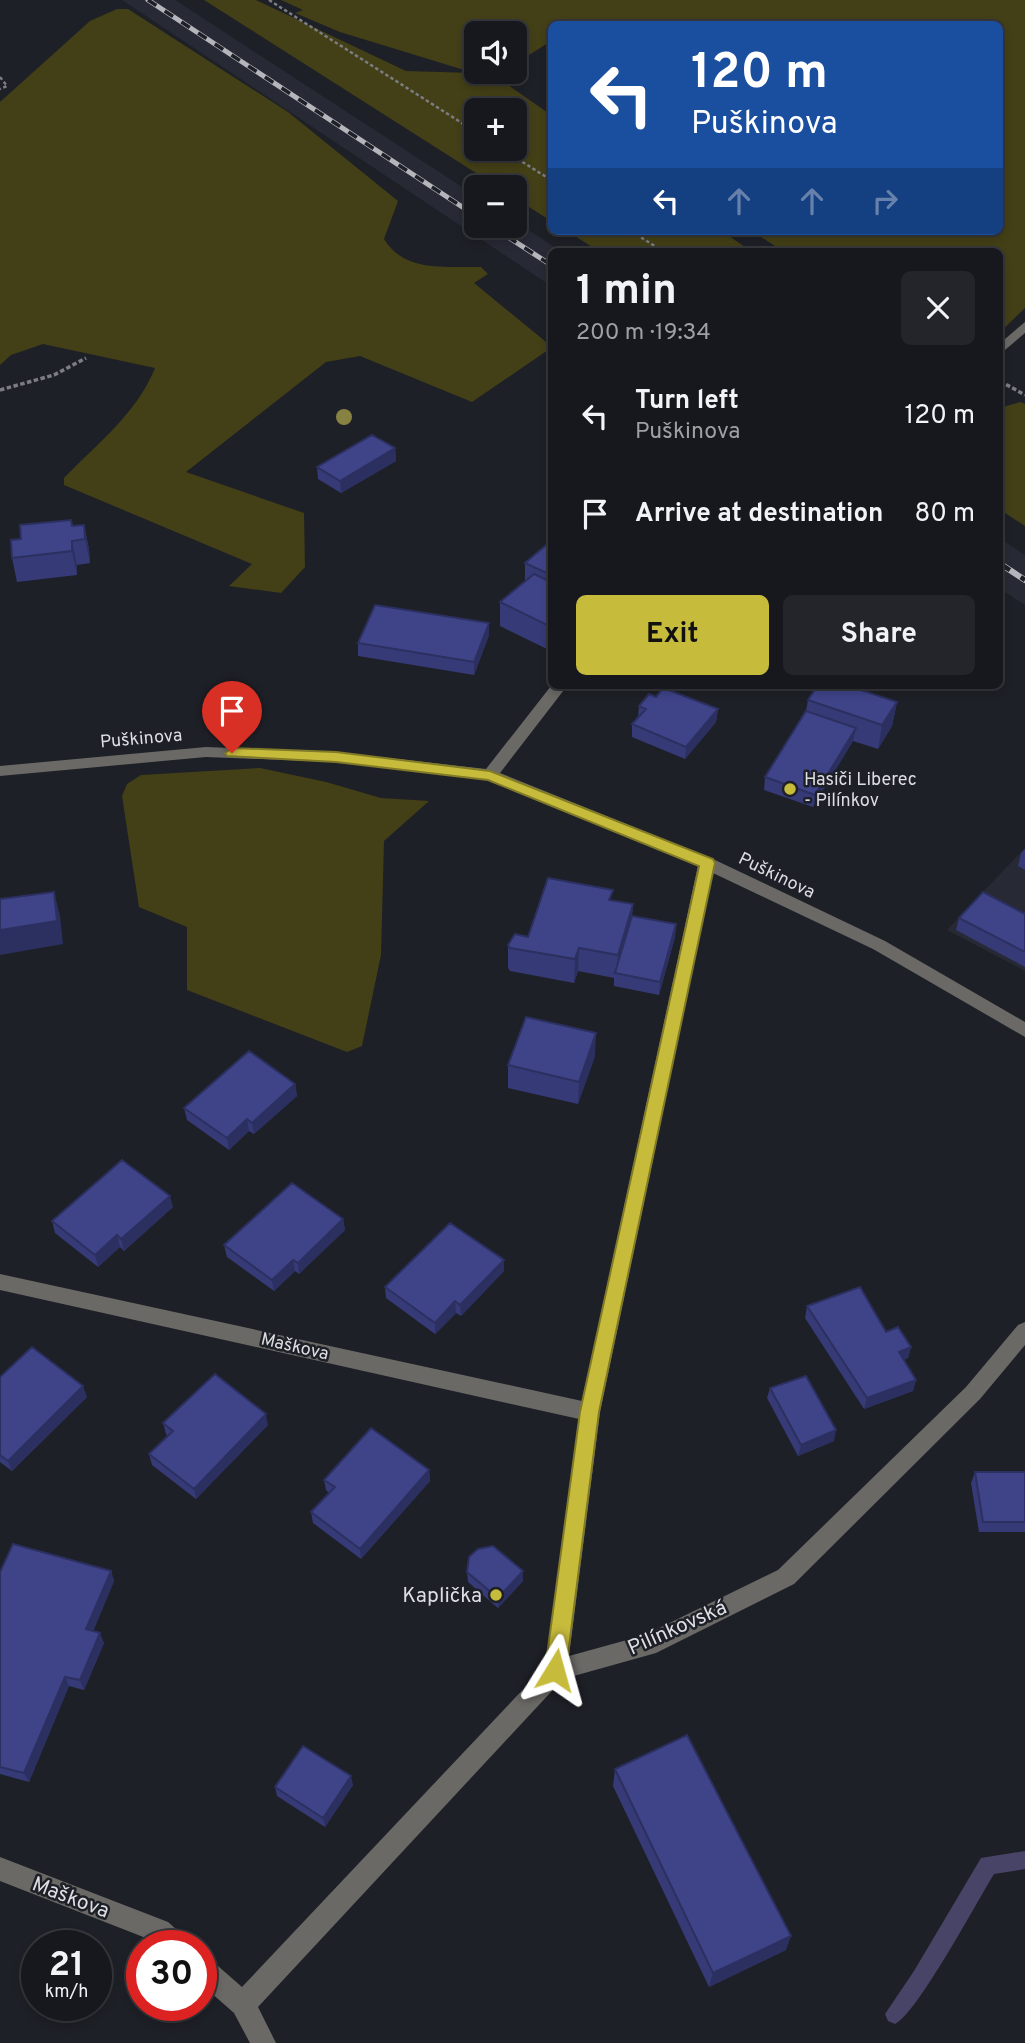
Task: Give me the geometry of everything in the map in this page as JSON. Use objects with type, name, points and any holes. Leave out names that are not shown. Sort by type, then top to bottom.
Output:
[{"type":"street","points":[[1003,347],[1025,326]]},
{"type":"street","points":[[490,775],[557,689]]},
{"type":"street","name":"Puškinova","points":[[0,771],[206,752],[336,757],[490,775],[707,863],[879,945],[1025,1030]]},
{"type":"street","points":[[243,2004],[555,1670],[590,1412],[707,863]]},
{"type":"street","name":"Maškova","points":[[0,1282],[3,1280],[590,1412]]},
{"type":"street","name":"Pilínkovská","points":[[555,1670],[648,1645],[786,1577],[973,1393],[1025,1331]]},
{"type":"street","name":"Maškova","points":[[0,1870],[156,1930]]},
{"type":"street","points":[[217,1982],[243,2004],[263,2043]]},
{"type":"path","points":[[270,0],[464,124]]},
{"type":"path","points":[[0,77],[7,86],[0,89]]},
{"type":"path","points":[[521,161],[548,178]]},
{"type":"path","points":[[637,235],[658,248]]},
{"type":"path","points":[[0,390],[54,375],[86,358]]},
{"type":"path","points":[[1003,382],[1025,394]]},
{"type":"shaded area","points":[[122,0],[175,0],[464,188],[464,228]]},
{"type":"shaded area","points":[[204,0],[256,0],[406,71],[464,73],[464,84],[506,84],[527,98],[464,98],[464,161],[527,161],[527,98],[548,113],[548,219],[527,206],[527,175],[479,175]]},
{"type":"shaded area","points":[[281,0],[1025,0],[1025,308],[1003,329],[1003,248],[778,248],[758,235],[1003,235],[1003,21],[548,21],[548,43],[527,56],[527,21],[464,21],[464,70],[340,32],[295,13],[303,10]]},
{"type":"shaded area","points":[[117,9],[128,9],[288,112],[398,201],[384,239],[393,250],[414,263],[440,267],[481,267],[488,274],[474,283],[548,344],[548,350],[472,402],[360,356],[326,362],[186,472],[304,513],[305,567],[281,593],[229,586],[252,564],[64,485],[64,478],[127,414],[155,368],[43,344],[11,355],[0,365],[0,102],[90,21]]},
{"type":"shaded area","points":[[527,229],[556,248],[548,248],[548,284],[479,238],[527,238]]},
{"type":"shaded area","points":[[573,235],[728,235],[746,248],[594,248]]},
{"type":"shaded area","points":[[1021,402],[1025,404],[1025,526],[1003,512],[1003,407]]},
{"type":"shaded area","points":[[1003,541],[1025,555],[1025,605],[1003,591]]},
{"type":"shaded area","points":[[260,768],[326,782],[381,798],[429,801],[384,841],[381,955],[362,1046],[347,1052],[187,990],[187,927],[139,907],[122,796],[127,784],[141,775]]},
{"type":"shaded area","points":[[1025,848],[1025,971],[947,930]]},
{"type":"building","points":[[372,435],[395,448],[340,481],[317,467]]},
{"type":"building","points":[[71,520],[72,526],[84,525],[85,539],[72,541],[72,551],[12,558],[11,540],[21,539],[20,525]]},
{"type":"building","points":[[548,544],[548,574],[525,563]]},
{"type":"building","points":[[534,574],[548,581],[548,626],[500,602]]},
{"type":"building","points":[[375,605],[489,623],[474,662],[358,643]]},
{"type":"building","points":[[662,689],[666,689],[718,709],[686,747],[632,724],[646,709],[639,706],[649,694],[656,697]]},
{"type":"building","points":[[815,689],[858,689],[897,702],[882,725],[808,700]]},
{"type":"building","points":[[806,711],[856,728],[815,795],[765,777]]},
{"type":"building","points":[[548,878],[613,890],[609,900],[633,904],[618,955],[579,948],[575,959],[510,948],[508,945],[515,934],[528,937]]},
{"type":"building","points":[[54,892],[57,921],[0,930],[0,899]]},
{"type":"building","points":[[983,892],[1025,914],[1025,952],[959,918]]},
{"type":"building","points":[[632,916],[676,924],[660,982],[615,973]]},
{"type":"building","points":[[526,1017],[596,1033],[579,1082],[508,1065]]},
{"type":"building","points":[[249,1051],[295,1084],[252,1123],[247,1119],[227,1138],[184,1108]]},
{"type":"building","points":[[122,1160],[170,1196],[121,1239],[117,1235],[95,1255],[52,1221]]},
{"type":"building","points":[[292,1183],[343,1219],[298,1263],[293,1260],[272,1280],[224,1245]]},
{"type":"building","points":[[450,1223],[504,1260],[460,1305],[455,1301],[435,1323],[385,1287]]},
{"type":"building","points":[[860,1287],[886,1332],[898,1327],[911,1347],[899,1352],[916,1380],[867,1398],[807,1306]]},
{"type":"building","points":[[32,1347],[83,1386],[8,1461],[0,1455],[0,1377]]},
{"type":"building","points":[[215,1374],[266,1414],[194,1489],[149,1454],[173,1431],[163,1423]]},
{"type":"building","points":[[806,1376],[836,1430],[801,1445],[770,1388]]},
{"type":"building","points":[[371,1428],[429,1470],[360,1549],[311,1512],[335,1487],[324,1480]]},
{"type":"building","points":[[975,1472],[1025,1472],[1025,1522],[983,1522]]},
{"type":"building","points":[[13,1544],[111,1571],[86,1629],[100,1633],[80,1680],[65,1677],[24,1773],[0,1767],[0,1572]]},
{"type":"building","name":"Kaplička","points":[[493,1546],[523,1571],[498,1598],[467,1572],[469,1557],[478,1549]]},
{"type":"building","points":[[687,1735],[791,1936],[713,1973],[615,1769]]},
{"type":"building","points":[[303,1746],[351,1776],[323,1818],[275,1787]]},
{"type":"waterway","points":[[895,2014],[921,1978],[988,1865],[1025,1860]]},
{"type":"railway","points":[[148,0],[464,208]]},
{"type":"railway","points":[[509,238],[548,263]]},
{"type":"railway","points":[[1003,566],[1025,580]]},
{"type":"place","name":"Hasiči Liberec - Pilínkov","points":[[790,789]]},
{"type":"place","name":"Kaplička","points":[[496,1595]]},
{"type":"route","points":[[232,753],[336,757],[490,775],[707,863],[590,1412],[555,1670]]}]
